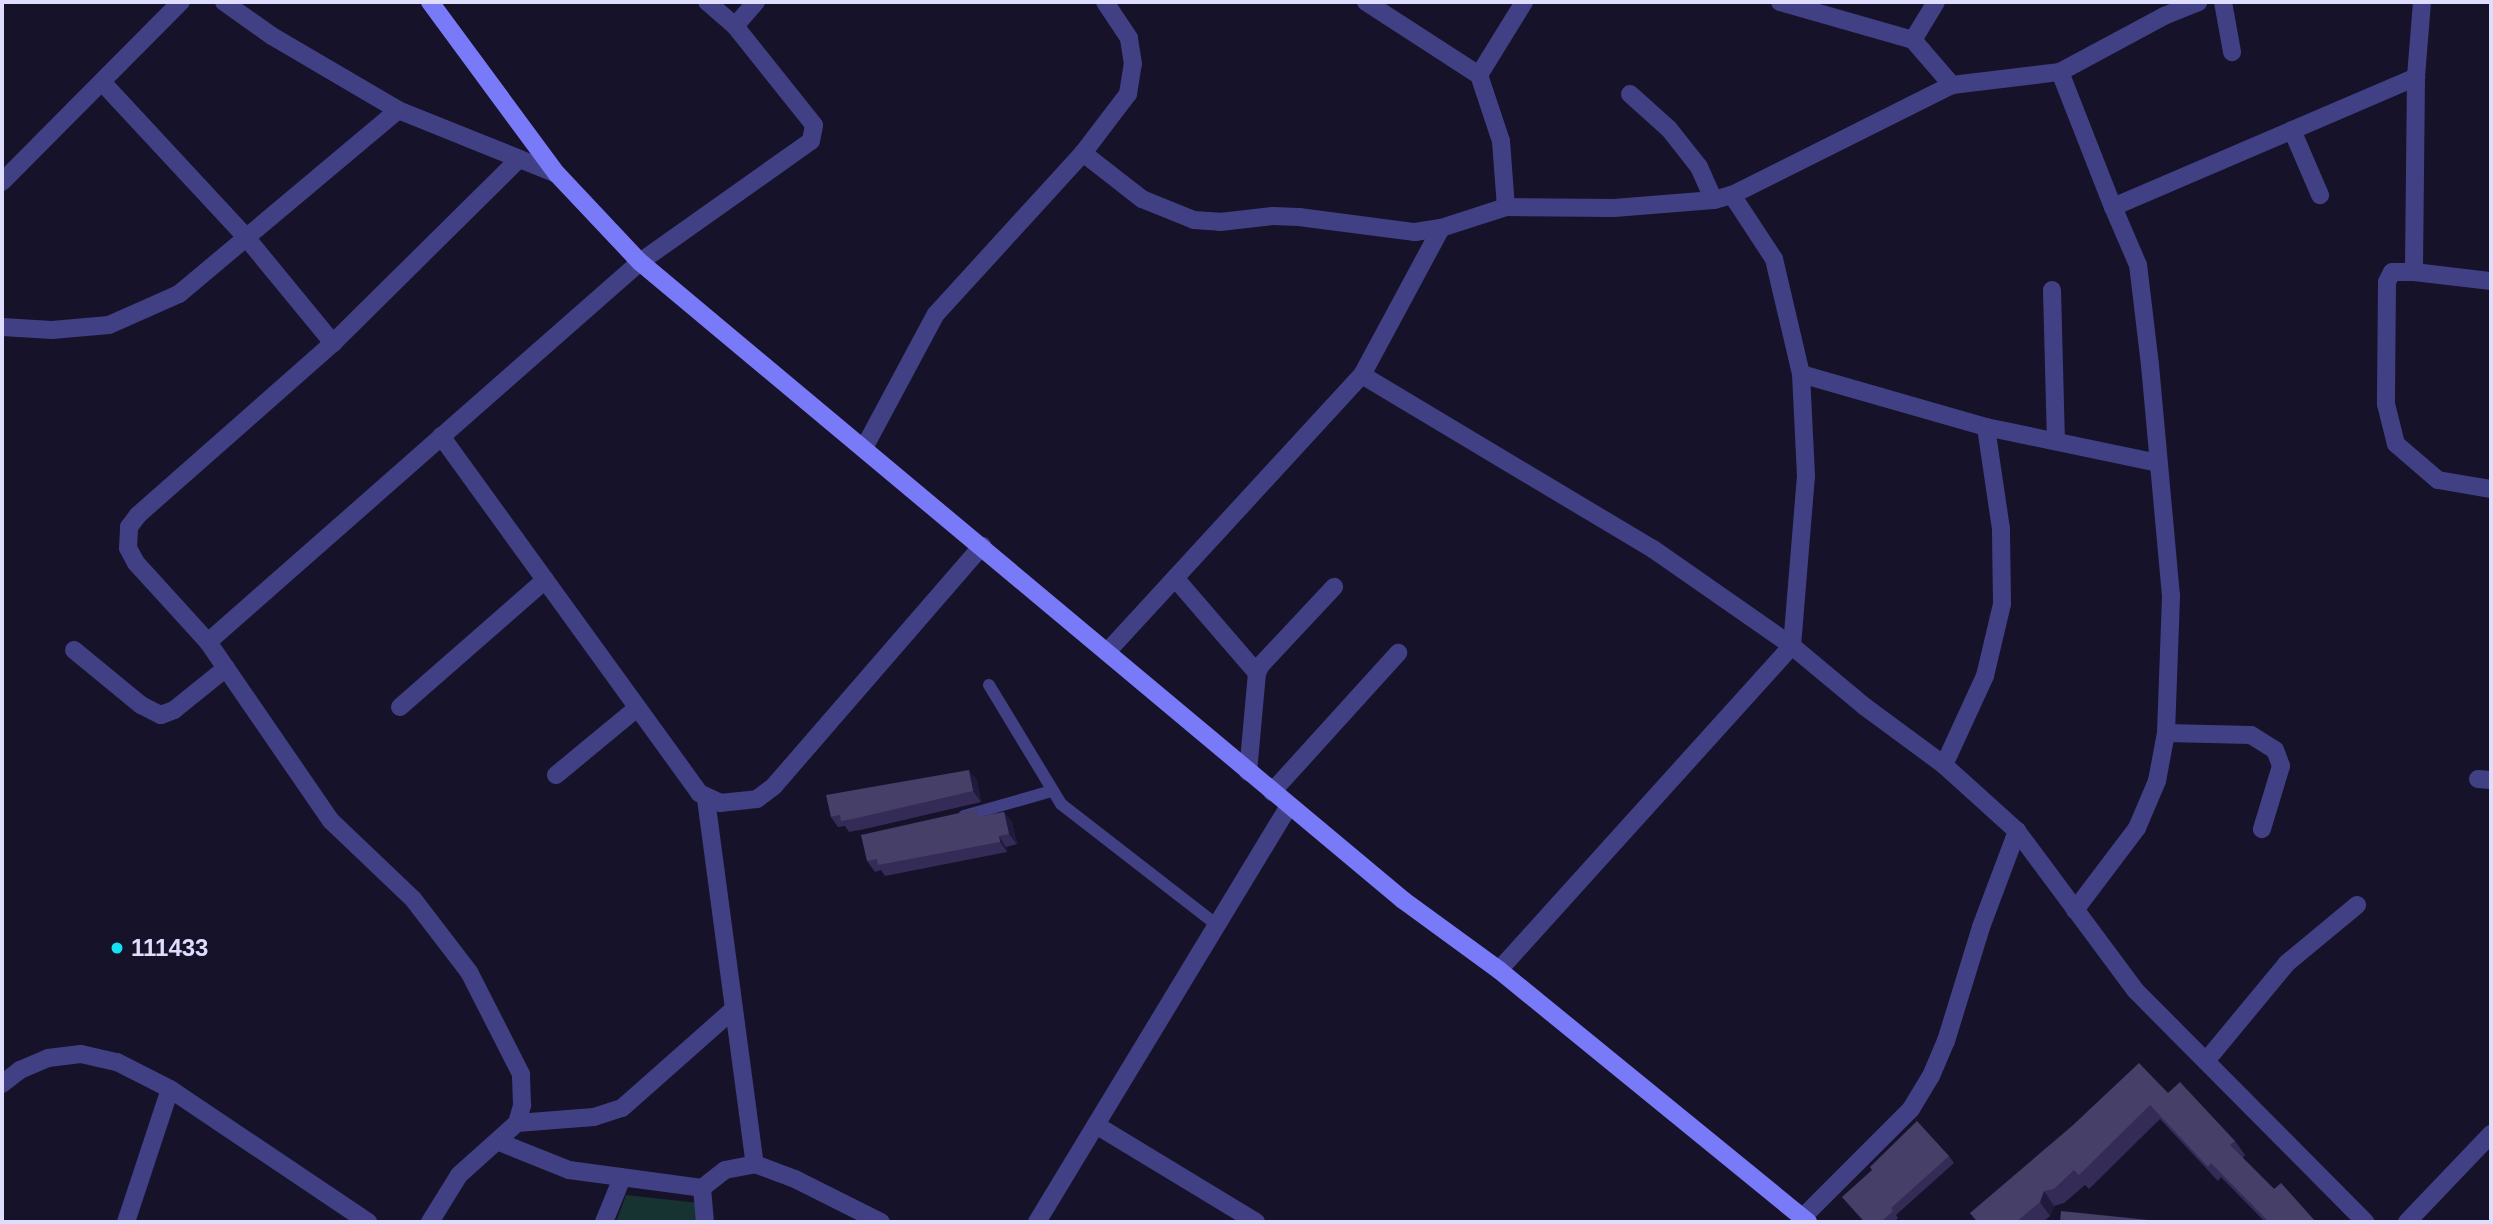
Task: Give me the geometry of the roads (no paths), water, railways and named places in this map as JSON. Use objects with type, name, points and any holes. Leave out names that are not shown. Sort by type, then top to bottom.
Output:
[{"type":"street","points":[[2,182],[181,2]]},
{"type":"street","points":[[224,2],[272,36],[398,110],[557,174]]},
{"type":"street","points":[[430,2],[557,174],[640,262],[1403,900],[1499,970],[1806,1220],[1911,1109],[1931,1076],[1945,1041],[1980,927],[2017,831]]},
{"type":"street","points":[[208,642],[640,262],[811,141],[815,133],[814,124],[735,26],[707,2]]},
{"type":"street","points":[[735,26],[756,2]]},
{"type":"street","points":[[864,448],[936,314],[1083,153],[1128,94],[1133,64],[1129,38],[1105,2]]},
{"type":"street","points":[[1366,2],[1479,75],[1502,141],[1506,207]]},
{"type":"street","points":[[1479,75],[1524,2]]},
{"type":"street","points":[[1780,2],[1913,40],[1952,85]]},
{"type":"street","points":[[1913,40],[1936,2]]},
{"type":"street","points":[[1083,153],[1142,199],[1194,220],[1220,222],[1273,216],[1415,232],[1441,228],[1506,207],[1614,208],[1723,198],[1952,85],[2060,72],[2164,16],[2198,2]]},
{"type":"street","points":[[2223,2],[2232,52]]},
{"type":"street","points":[[2414,272],[2416,77],[2422,2]]},
{"type":"street","points":[[2060,72],[2138,265],[2171,596],[2166,733],[2157,781],[2137,828],[2075,910]]},
{"type":"street","points":[[2113,207],[2416,77]]},
{"type":"street","points":[[102,82],[245,236],[333,343]]},
{"type":"street","points":[[1499,970],[1792,646],[1806,476],[1801,374],[1774,259],[1766,243],[1723,198],[1669,129],[1630,94]]},
{"type":"street","points":[[2,327],[52,330],[109,325],[179,294],[398,110]]},
{"type":"street","points":[[2292,130],[2320,195]]},
{"type":"street","points":[[430,1222],[459,1175],[499,1142],[517,1123],[522,1105],[522,1074],[469,972],[413,899],[331,821],[208,642],[136,563],[128,548],[129,527],[138,515],[333,343],[517,160]]},
{"type":"street","points":[[1107,652],[1363,375],[1441,228]]},
{"type":"street","points":[[2491,281],[2414,272],[2392,272],[2388,276],[2386,404],[2396,444],[2438,480],[2491,489]]},
{"type":"street","points":[[2052,290],[2056,441]]},
{"type":"street","points":[[1801,374],[1986,427],[2158,463]]},
{"type":"street","points":[[1363,375],[1653,549],[1792,646],[1864,706],[1944,765],[2017,831],[2135,989],[2365,1222]]},
{"type":"street","points":[[1944,765],[1985,676],[2002,604],[2001,529],[1986,427]]},
{"type":"street","points":[[441,436],[706,799],[755,1164]]},
{"type":"street","points":[[706,799],[720,803],[746,802],[757,799],[774,786],[982,547]]},
{"type":"street","points":[[1175,578],[1257,673]]},
{"type":"street","points":[[400,707],[545,580]]},
{"type":"street","points":[[1248,772],[1257,673],[1261,665],[1334,587]]},
{"type":"street","points":[[74,650],[141,705],[161,715],[174,710],[226,668]]},
{"type":"street","points":[[1272,792],[1398,653]]},
{"type":"street","points":[[556,775],[637,708]]},
{"type":"street","points":[[2166,733],[2251,735],[2275,750],[2281,766],[2262,829]]},
{"type":"street","points":[[1037,1222],[1289,806]]},
{"type":"street","points":[[2206,1061],[2287,963],[2357,905]]},
{"type":"street","points":[[517,1123],[594,1118],[622,1108],[734,1009]]},
{"type":"street","points":[[2,1084],[20,1070],[48,1058],[81,1054],[117,1062],[170,1089],[368,1222]]},
{"type":"street","points":[[126,1222],[170,1089]]},
{"type":"street","points":[[1096,1125],[1256,1222]]},
{"type":"street","points":[[2407,1222],[2491,1134]]},
{"type":"street","points":[[499,1142],[569,1170],[702,1188],[724,1170],[755,1164],[795,1179],[881,1222]]},
{"type":"street","points":[[604,1222],[622,1178]]},
{"type":"street","points":[[702,1188],[705,1222]]},
{"type":"lane","points":[[989,685],[1061,804],[1217,925]]},
{"type":"lane","points":[[946,820],[1052,790]]},
{"type":"place","name":"111433","points":[[117,948]]}]
